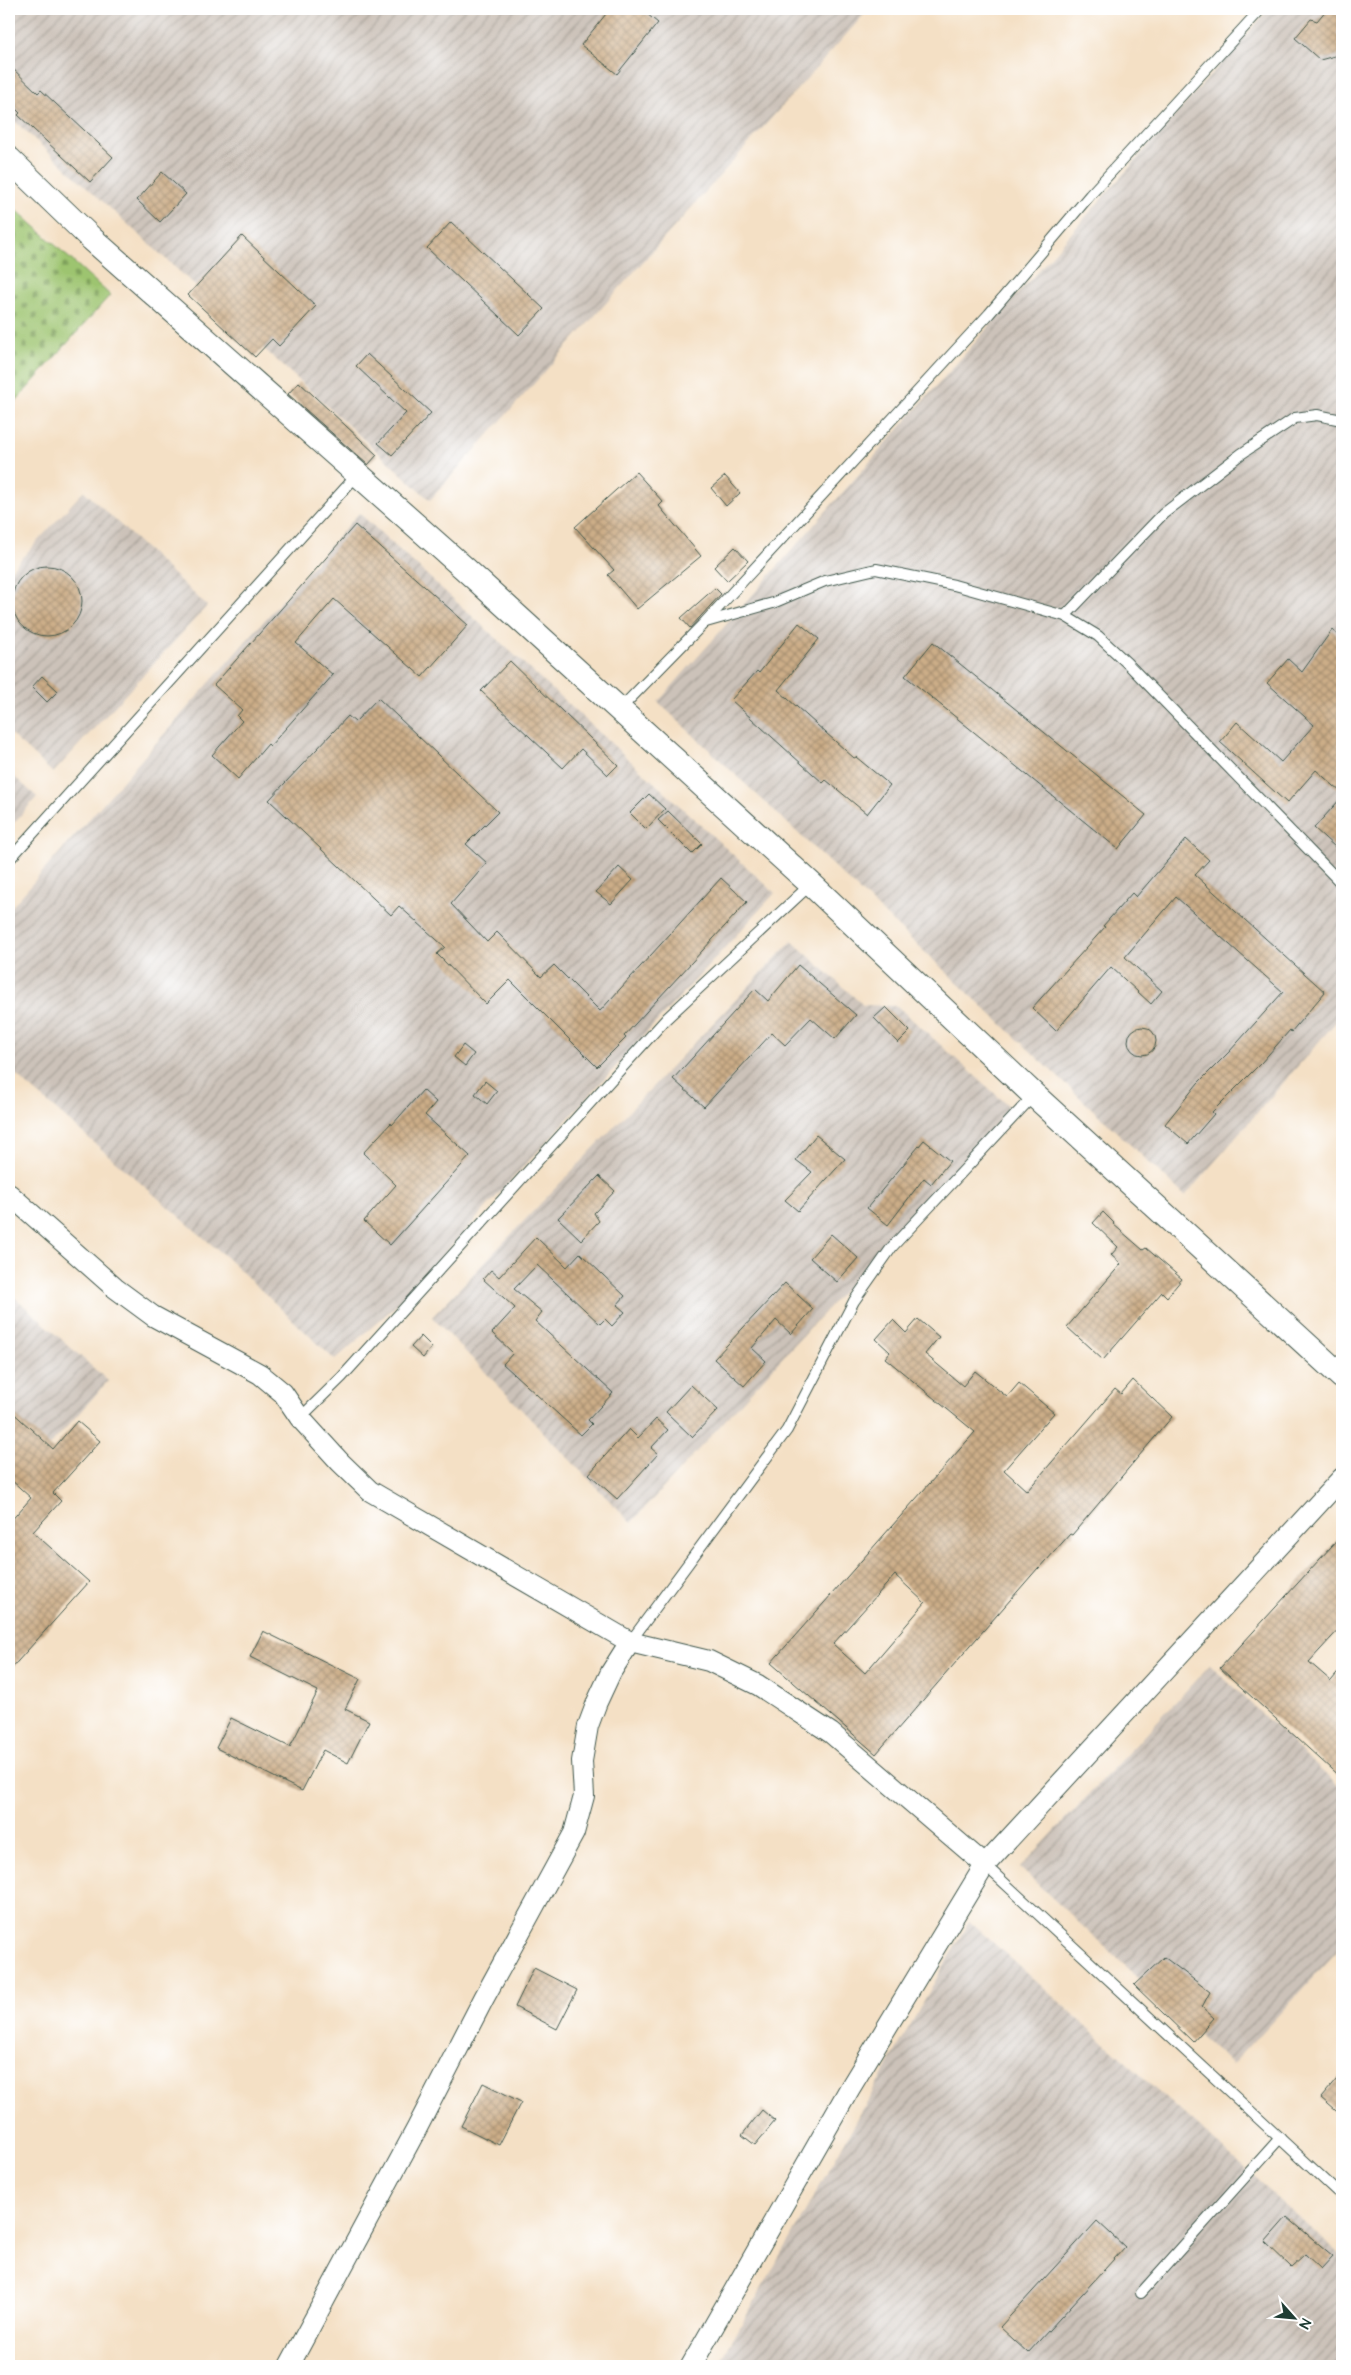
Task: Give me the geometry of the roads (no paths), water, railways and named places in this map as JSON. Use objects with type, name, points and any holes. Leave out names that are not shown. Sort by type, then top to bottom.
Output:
[{"type":"street","points":[[9,159],[92,239],[464,568],[811,884],[1034,1095],[1342,1377]]},
{"type":"street","points":[[9,1194],[115,1288],[153,1316],[260,1374],[283,1393],[300,1418],[340,1462],[370,1491],[630,1642],[709,1661],[758,1685],[831,1734],[985,1865]]},
{"type":"street","points":[[691,2366],[850,2088],[985,1865],[1342,1478]]},
{"type":"street","points":[[290,2366],[484,1998],[574,1833],[584,1796],[582,1761],[588,1726],[596,1702],[611,1672],[630,1642]]},
{"type":"lane","points":[[620,710],[705,622],[989,314],[1090,195],[1261,9]]},
{"type":"lane","points":[[1065,616],[1163,514],[1241,454],[1294,418],[1317,414],[1342,420]]},
{"type":"lane","points":[[9,860],[357,475]]},
{"type":"lane","points":[[705,622],[773,603],[825,581],[876,569],[954,585],[1065,616],[1098,636],[1127,663],[1342,884]]},
{"type":"lane","points":[[300,1418],[342,1377],[667,1018],[811,884]]},
{"type":"lane","points":[[630,1642],[787,1430],[854,1301],[892,1247],[1034,1095]]},
{"type":"lane","points":[[985,1865],[1342,2196]]},
{"type":"lane","points":[[1141,2293],[1280,2138]]}]
